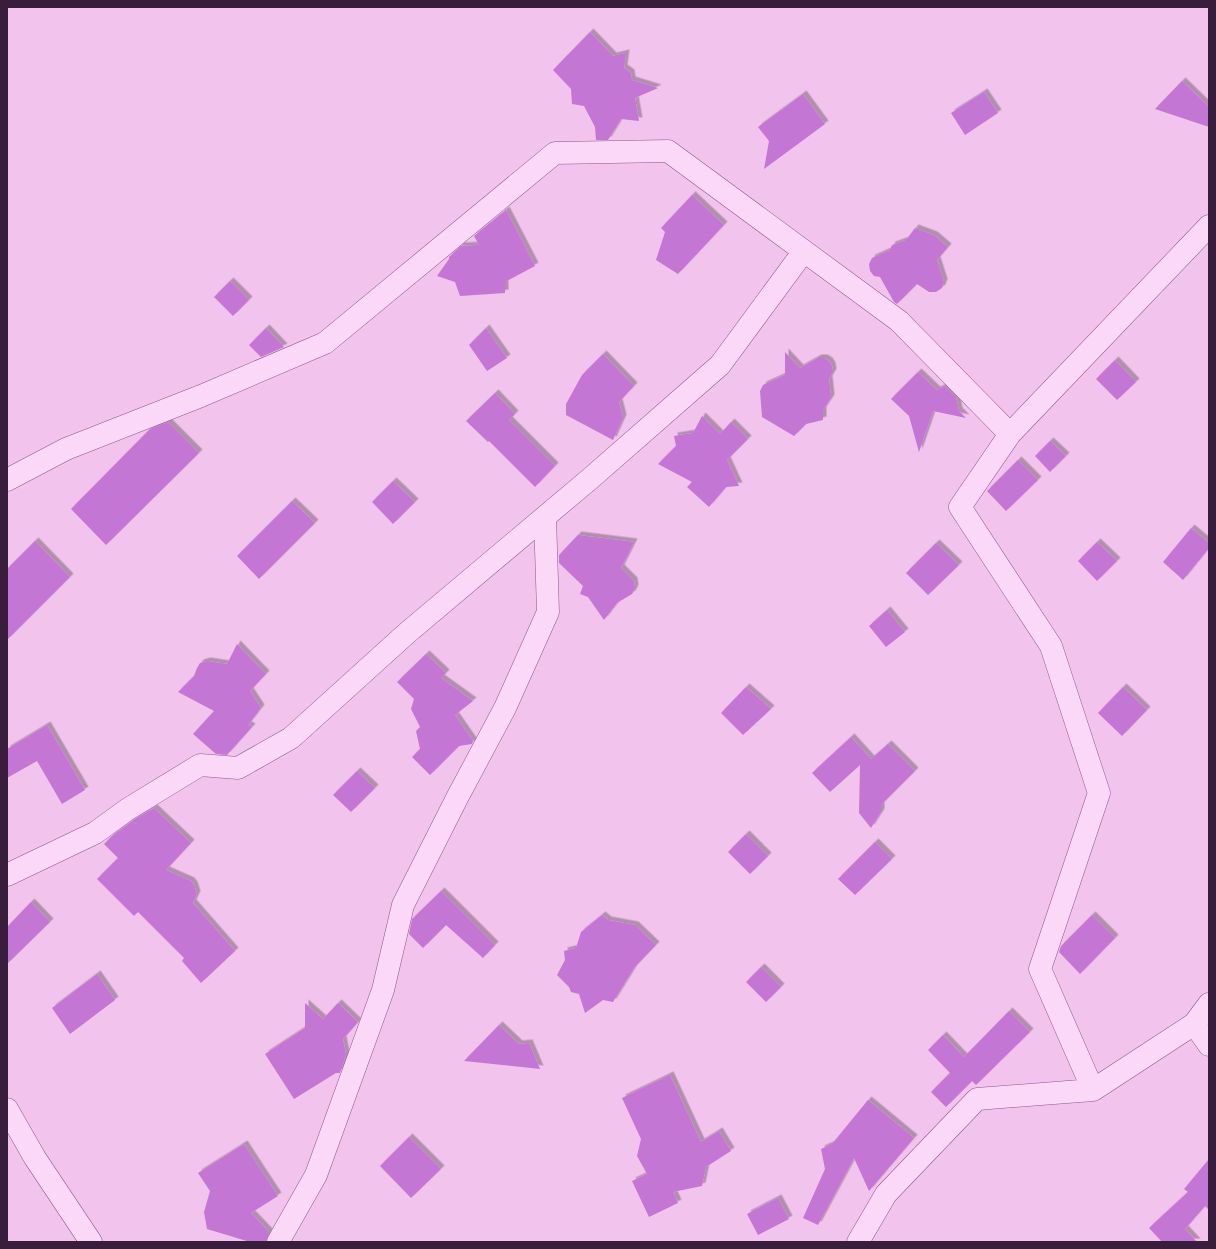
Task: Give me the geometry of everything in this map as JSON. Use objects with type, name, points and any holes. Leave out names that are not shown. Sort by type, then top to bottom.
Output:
[{"type":"street","points":[[7,480],[66,449],[201,396],[325,343],[555,153],[668,151],[899,321],[1010,434]]},
{"type":"street","points":[[1093,1090],[1040,969],[1099,793],[1051,646],[960,507],[1010,434],[1209,226]]},
{"type":"street","points":[[7,875],[95,833],[128,809],[200,765],[238,768],[291,738],[407,633],[597,473],[720,365],[804,251]]},
{"type":"street","points":[[278,1242],[316,1175],[383,990],[403,905],[457,798],[505,708],[548,612],[544,517]]},
{"type":"street","points":[[858,1242],[886,1194],[977,1099],[1093,1090],[1194,1024],[1209,1004]]},
{"type":"street","points":[[1194,1024],[1209,1045]]},
{"type":"street","points":[[7,1109],[35,1158],[91,1242]]},
{"type":"building","points":[[590,32],[613,56],[626,53],[624,68],[631,73],[632,80],[658,88],[635,98],[639,121],[621,119],[608,140],[596,140],[595,127],[584,106],[572,104],[571,89],[553,70]]},
{"type":"building","points":[[1182,81],[1209,107],[1209,127],[1155,109]]},
{"type":"building","points":[[984,92],[998,113],[965,135],[951,113]]},
{"type":"building","points":[[803,94],[825,124],[764,169],[769,141],[758,127]]},
{"type":"building","points":[[692,195],[724,225],[678,274],[656,260],[665,232],[661,228]]},
{"type":"building","points":[[506,210],[535,266],[505,282],[505,293],[460,296],[455,282],[437,276],[449,257],[461,246],[479,245],[474,236]]},
{"type":"building","points":[[915,228],[934,235],[948,247],[937,260],[944,282],[942,288],[936,292],[929,292],[917,284],[897,304],[894,302],[880,277],[874,276],[870,271],[869,264],[872,258],[890,250],[892,245],[906,240]]},
{"type":"building","points":[[230,281],[249,300],[233,316],[214,297]]},
{"type":"building","points":[[266,328],[284,347],[261,357],[249,345]]},
{"type":"building","points":[[486,328],[507,358],[487,371],[469,345]]},
{"type":"building","points":[[785,352],[800,368],[818,358],[824,358],[829,361],[833,372],[829,379],[831,398],[823,410],[823,420],[806,424],[794,436],[762,417],[760,391],[763,385],[785,375]]},
{"type":"building","points":[[603,354],[634,386],[619,402],[623,418],[613,440],[566,415],[566,404],[582,375]]},
{"type":"building","points":[[1115,360],[1136,382],[1117,400],[1096,379]]},
{"type":"building","points":[[918,372],[937,390],[945,386],[956,397],[959,411],[966,418],[933,411],[919,452],[909,416],[891,399]]},
{"type":"building","points":[[495,393],[515,414],[509,420],[555,466],[535,487],[489,441],[488,442],[466,421]]},
{"type":"building","points":[[702,416],[720,434],[731,422],[748,439],[727,460],[739,486],[726,487],[709,507],[687,487],[692,482],[658,464],[676,446],[674,436],[693,433]]},
{"type":"building","points":[[168,422],[199,453],[106,545],[71,509],[150,429]]},
{"type":"building","points":[[1050,441],[1066,456],[1050,472],[1035,456]]},
{"type":"building","points":[[1018,460],[1038,480],[1006,511],[987,491]]},
{"type":"building","points":[[393,481],[415,502],[393,524],[372,502]]},
{"type":"building","points":[[292,501],[315,523],[259,579],[237,556]]},
{"type":"building","points":[[1191,528],[1209,543],[1209,548],[1183,580],[1163,562]]},
{"type":"building","points":[[578,535],[634,542],[621,568],[634,581],[635,588],[632,594],[617,603],[604,620],[588,597],[580,594],[583,586],[559,563],[559,555]]},
{"type":"building","points":[[35,541],[70,577],[7,640],[7,569]]},
{"type":"building","points":[[1097,542],[1117,561],[1097,581],[1078,561]]},
{"type":"building","points":[[936,543],[959,565],[928,595],[906,573]]},
{"type":"building","points":[[887,610],[905,632],[886,647],[869,626]]},
{"type":"building","points":[[237,644],[266,674],[250,691],[261,708],[248,725],[252,727],[227,755],[216,754],[193,734],[214,711],[178,692],[194,676],[200,663],[207,661],[227,664]]},
{"type":"building","points":[[426,654],[446,673],[441,678],[473,701],[455,715],[473,741],[472,744],[459,746],[430,775],[412,757],[420,749],[416,731],[420,727],[411,709],[414,699],[397,682]]},
{"type":"building","points":[[746,687],[771,709],[743,735],[721,713]]},
{"type":"building","points":[[1123,687],[1147,710],[1122,736],[1098,713]]},
{"type":"building","points":[[47,725],[85,790],[62,804],[37,761],[7,778],[7,749]]},
{"type":"building","points":[[851,737],[871,759],[888,744],[915,771],[881,805],[881,812],[871,828],[859,813],[860,765],[830,792],[812,773]]},
{"type":"building","points":[[357,771],[375,788],[351,812],[333,795]]},
{"type":"building","points":[[154,808],[191,843],[166,870],[191,881],[197,894],[193,903],[235,951],[201,983],[182,961],[184,958],[138,912],[134,916],[97,879],[118,858],[104,844],[112,836],[135,819]]},
{"type":"building","points":[[746,834],[768,856],[750,874],[728,852]]},
{"type":"building","points":[[875,842],[892,859],[855,895],[838,879]]},
{"type":"building","points":[[441,891],[495,945],[483,958],[446,925],[423,948],[409,934],[412,919]]},
{"type":"building","points":[[31,902],[50,922],[7,964],[7,927]]},
{"type":"building","points":[[602,915],[608,920],[635,925],[656,945],[634,968],[613,1002],[603,1000],[585,1013],[579,994],[571,992],[569,987],[557,975],[565,960],[564,951],[576,948],[581,932]]},
{"type":"building","points":[[1092,915],[1115,938],[1080,974],[1059,952],[1061,946]]},
{"type":"building","points":[[761,967],[781,987],[766,1002],[746,982]]},
{"type":"building","points":[[97,974],[115,1000],[70,1034],[52,1008]]},
{"type":"building","points":[[305,1003],[323,1019],[338,1003],[358,1022],[343,1039],[346,1055],[340,1073],[336,1073],[294,1099],[265,1054],[305,1028]]},
{"type":"building","points":[[1009,1011],[1030,1032],[976,1085],[972,1081],[946,1107],[931,1092],[950,1073],[928,1050],[943,1035],[964,1057]]},
{"type":"building","points":[[499,1025],[519,1044],[529,1043],[540,1069],[464,1061]]},
{"type":"building","points":[[670,1075],[701,1142],[719,1131],[731,1151],[706,1167],[702,1186],[673,1192],[678,1203],[649,1217],[632,1181],[647,1174],[637,1156],[641,1139],[622,1098]]},
{"type":"building","points":[[868,1100],[914,1138],[869,1191],[854,1158],[818,1225],[803,1218],[825,1169],[821,1149],[832,1144]]},
{"type":"building","points":[[409,1137],[441,1169],[411,1198],[380,1166]]},
{"type":"building","points":[[244,1144],[278,1196],[251,1213],[269,1232],[266,1242],[250,1242],[207,1229],[204,1212],[210,1191],[198,1173]]},
{"type":"building","points":[[1209,1159],[1209,1210],[1205,1206],[1185,1229],[1197,1242],[1162,1242],[1149,1228],[1188,1192],[1184,1189]]},
{"type":"building","points":[[778,1198],[789,1219],[758,1235],[747,1214]]}]
